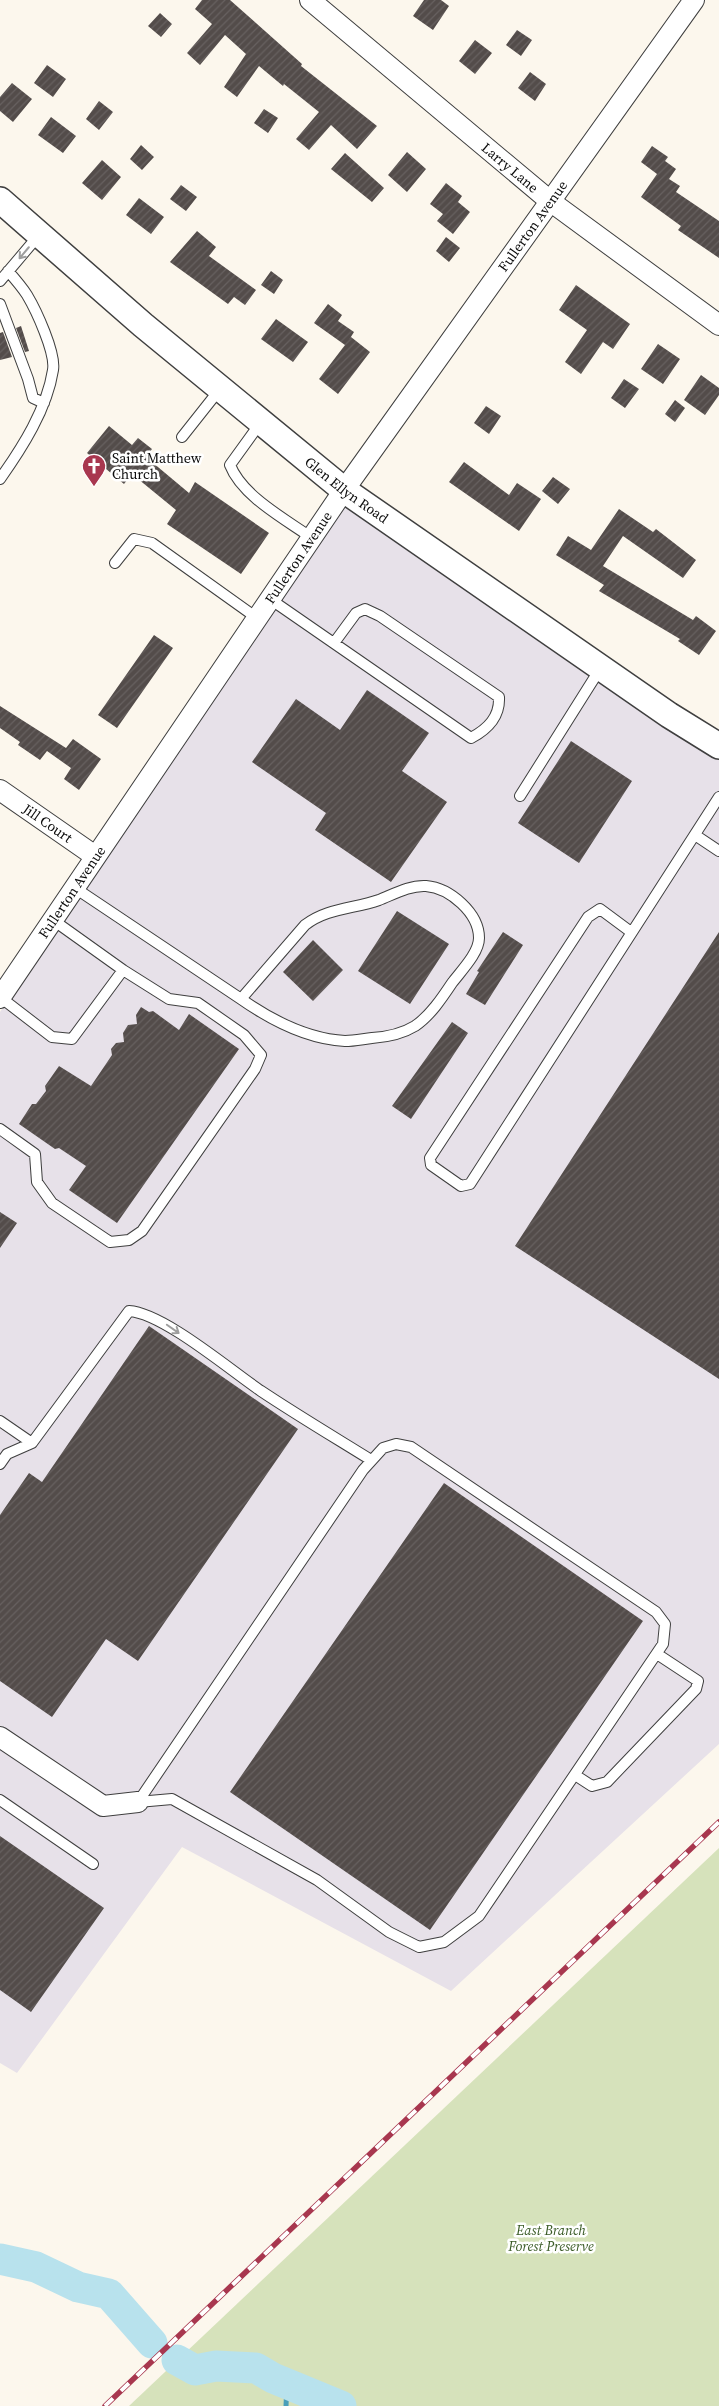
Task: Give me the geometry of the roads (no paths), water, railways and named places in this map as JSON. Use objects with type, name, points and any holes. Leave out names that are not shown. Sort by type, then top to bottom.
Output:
[{"type":"street","name":"Larry Lane","points":[[310,0],[550,201],[719,324]]},
{"type":"street","name":"Fullerton Avenue","points":[[0,997],[344,490],[694,0]]},
{"type":"street","name":"Glen Ellyn Road","points":[[0,200],[143,325],[344,490],[669,715],[719,746]]},
{"type":"street","name":"Jill Court","points":[[2,795],[95,856]]},
{"type":"street","points":[[0,1737],[103,1806],[138,1802]]},
{"type":"lane","points":[[0,280],[39,234]]},
{"type":"lane","points":[[0,479],[28,434],[44,403],[54,368],[47,340],[28,295],[8,271]]},
{"type":"lane","points":[[0,304],[28,379],[33,398],[44,403]]},
{"type":"lane","points":[[182,437],[220,389]]},
{"type":"lane","points":[[261,422],[230,466],[235,478],[249,492],[312,538]]},
{"type":"lane","points":[[115,563],[134,540],[152,543],[257,618]]},
{"type":"lane","points":[[270,599],[471,738],[484,731],[500,709],[499,697],[380,616],[365,609],[356,613],[334,643]]},
{"type":"lane","points":[[520,796],[601,668]]},
{"type":"lane","points":[[632,932],[600,909],[588,917],[430,1158],[431,1165],[461,1186],[470,1184],[719,797]]},
{"type":"lane","points":[[695,835],[719,851]]},
{"type":"lane","points":[[75,888],[241,999],[284,1026],[345,1041],[390,1036],[415,1025],[438,1004],[475,950],[479,939],[476,923],[468,910],[446,892],[427,886],[412,887],[376,901],[318,915],[304,925],[241,999]]},
{"type":"lane","points":[[0,1129],[35,1154],[37,1182],[52,1203],[110,1242],[129,1240],[142,1231],[255,1070],[260,1055],[244,1035],[198,1003],[169,999],[123,970],[53,920]]},
{"type":"lane","points":[[0,997],[52,1037],[72,1039],[123,970]]},
{"type":"lane","points":[[0,1464],[7,1454],[32,1443],[129,1311],[141,1311],[160,1320],[262,1391],[371,1460]]},
{"type":"lane","points":[[0,1421],[32,1443]]},
{"type":"lane","points":[[396,1444],[411,1447],[656,1612],[665,1624],[663,1644],[657,1654],[479,1916],[444,1942],[419,1947],[389,1932],[317,1880],[172,1799],[138,1802],[371,1460],[383,1448],[396,1444]]},
{"type":"lane","points":[[575,1775],[592,1786],[607,1782],[696,1689],[698,1680],[657,1654]]},
{"type":"lane","points":[[0,1800],[92,1864]]},
{"type":"waterway","points":[[0,2259],[36,2267],[78,2287],[109,2294],[152,2343]]},
{"type":"waterway","points":[[177,2360],[195,2370],[216,2366],[256,2368],[273,2378],[341,2406]]},
{"type":"waterway","points":[[286,2406],[287,2383]]},
{"type":"railway","points":[[105,2406],[719,1822]]},
{"type":"place","name":"Saint Matthew Church","points":[[94,487]]},
{"type":"park label","name":"East Branch Forest Preserve","points":[[551,2238]]}]
